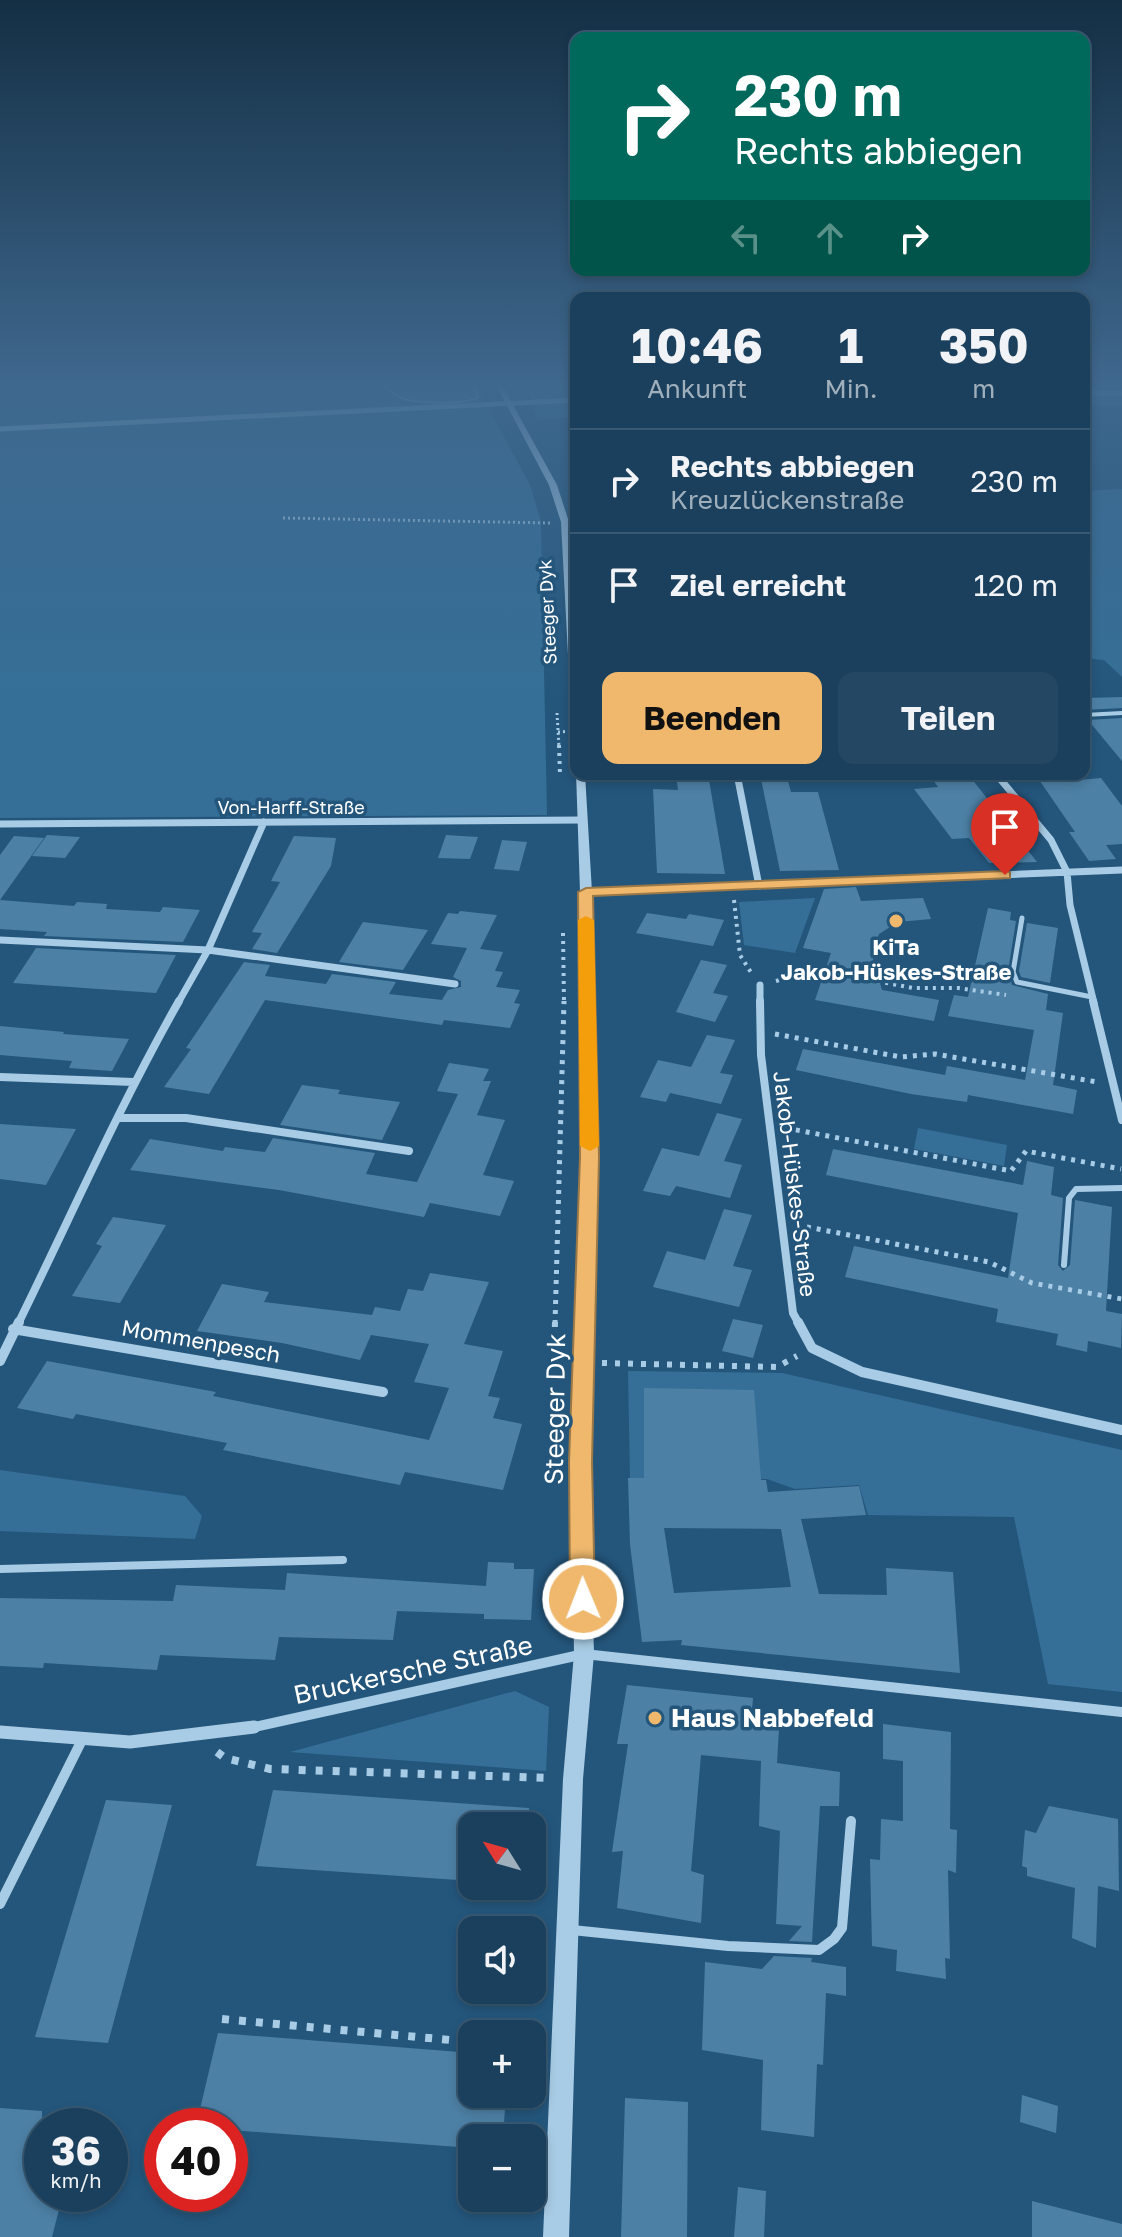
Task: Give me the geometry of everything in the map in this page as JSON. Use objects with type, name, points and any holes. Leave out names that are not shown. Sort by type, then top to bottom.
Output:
[{"type":"street","name":"Steeger Dyk","points":[[554,487],[565,522],[570,608]]},
{"type":"street","name":"Steeger Dyk","points":[[556,2237],[573,1779],[584,1654],[580,1462],[590,1157],[586,892],[580,780]]},
{"type":"street","points":[[738,780],[759,886]]},
{"type":"street","points":[[1001,780],[1051,840],[1067,872],[1070,905],[1122,1120]]},
{"type":"street","name":"Von-Harff-Straße","points":[[0,824],[583,820]]},
{"type":"street","points":[[0,1361],[119,1118],[133,1082],[208,950],[264,822]]},
{"type":"street","points":[[586,892],[1122,870]]},
{"type":"street","points":[[0,940],[208,950],[455,984]]},
{"type":"street","name":"Jakob-Hüskes-Straße","points":[[760,985],[769,1125],[793,1313],[812,1348]]},
{"type":"street","points":[[0,1077],[133,1082]]},
{"type":"street","points":[[119,1118],[186,1118],[409,1151]]},
{"type":"street","name":"Mommenpesch","points":[[13,1329],[383,1392]]},
{"type":"street","points":[[812,1348],[862,1372],[1122,1430]]},
{"type":"street","name":"Bruckersche Straße","points":[[0,1732],[130,1742],[230,1732],[584,1654],[1122,1712]]},
{"type":"lane","points":[[1090,715],[1122,713]]},
{"type":"lane","points":[[1022,918],[1013,972],[1017,982],[1092,997]]},
{"type":"lane","points":[[1064,1265],[1069,1198],[1076,1189],[1122,1188]]},
{"type":"lane","points":[[0,1569],[343,1560]]},
{"type":"lane","points":[[0,1904],[83,1738]]},
{"type":"lane","points":[[568,1929],[728,1946],[819,1950],[834,1939],[842,1928],[851,1821]]},
{"type":"path","points":[[283,518],[549,523],[547,513]]},
{"type":"path","points":[[557,700],[560,776]]},
{"type":"path","points":[[558,732],[570,731]]},
{"type":"path","points":[[733,887],[740,955],[760,985],[817,970],[913,988],[958,988],[1019,998]]},
{"type":"path","points":[[563,921],[564,1042],[552,1410],[566,1451],[580,1462]]},
{"type":"path","points":[[761,1032],[901,1057],[935,1054],[1113,1085]]},
{"type":"path","points":[[769,1125],[1011,1171],[1026,1151],[1122,1169]]},
{"type":"path","points":[[781,1222],[989,1262],[1032,1283],[1122,1299]]},
{"type":"path","points":[[554,1362],[777,1367],[812,1348]]},
{"type":"path","points":[[192,1736],[225,1758],[270,1769],[573,1779]]},
{"type":"path","points":[[222,2019],[458,2041]]},
{"type":"shaded area","points":[[0,487],[531,487],[541,521],[547,815],[0,818]]},
{"type":"shaded area","points":[[1122,489],[1122,677],[1104,660],[1090,659],[1090,491]]},
{"type":"shaded area","points":[[815,898],[795,953],[744,945],[739,902]]},
{"type":"shaded area","points":[[918,1128],[1007,1145],[1004,1166],[914,1149]]},
{"type":"shaded area","points":[[628,1371],[782,1373],[1122,1450],[1122,1692],[1048,1684],[1014,1517],[868,1515],[859,1485],[795,1489],[767,1479],[630,1478]]},
{"type":"shaded area","points":[[0,1470],[185,1496],[202,1516],[195,1539],[0,1531]]},
{"type":"shaded area","points":[[515,1691],[549,1707],[546,1771],[290,1752]]},
{"type":"building","points":[[1122,697],[1122,708],[1090,710],[1090,698]]},
{"type":"building","points":[[1122,718],[1122,761],[1090,722],[1090,720]]},
{"type":"building","points":[[1101,778],[1122,806],[1122,844],[1106,845],[1116,859],[1089,861],[1069,832],[1075,832],[1039,780]]},
{"type":"building","points":[[677,780],[709,780],[725,874],[657,873],[653,789],[678,790]]},
{"type":"building","points":[[761,780],[788,780],[791,792],[818,792],[839,870],[780,871]]},
{"type":"building","points":[[933,780],[973,780],[1037,862],[989,863],[969,838],[952,839],[914,789],[938,787]]},
{"type":"building","points":[[47,835],[80,837],[65,858],[32,856]]},
{"type":"building","points":[[446,835],[478,837],[470,859],[438,858]]},
{"type":"building","points":[[14,836],[44,838],[0,900],[0,855]]},
{"type":"building","points":[[294,836],[336,838],[331,866],[277,953],[252,949],[262,933],[252,932],[280,882],[271,881]]},
{"type":"building","points":[[502,840],[527,842],[519,871],[494,869]]},
{"type":"building","points":[[856,887],[861,901],[923,898],[931,919],[898,922],[879,934],[873,960],[882,990],[939,1000],[934,1021],[815,1000],[831,953],[803,948],[824,889]]},
{"type":"building","points":[[0,900],[74,906],[77,902],[107,904],[106,909],[160,912],[163,907],[200,910],[183,942],[44,936],[47,932],[0,929]]},
{"type":"building","points":[[988,908],[1011,912],[1010,920],[1016,921],[1008,971],[1012,985],[1048,994],[1046,1010],[1063,1013],[1053,1085],[1077,1090],[1073,1114],[968,1095],[967,1102],[911,1094],[796,1070],[803,1049],[945,1075],[947,1066],[1025,1080],[1034,1030],[948,1016],[954,995],[968,997]]},
{"type":"building","points":[[460,911],[497,915],[480,949],[503,952],[495,971],[503,972],[496,987],[520,990],[514,1003],[520,1004],[510,1028],[444,1020],[442,1025],[265,1000],[209,1094],[164,1087],[191,1049],[186,1048],[244,962],[270,965],[265,976],[326,984],[332,974],[396,982],[389,994],[442,1000],[448,990],[461,987],[461,981],[453,977],[467,948],[431,944],[448,913],[458,914]]},
{"type":"building","points":[[647,913],[686,919],[689,914],[724,920],[713,946],[636,933]]},
{"type":"building","points":[[363,922],[428,930],[403,970],[339,962]]},
{"type":"building","points":[[1027,923],[1058,928],[1050,983],[1021,977],[1019,971]]},
{"type":"building","points":[[36,948],[176,955],[156,993],[13,983]]},
{"type":"building","points":[[701,960],[727,965],[713,993],[728,996],[715,1022],[676,1012]]},
{"type":"building","points":[[0,1026],[129,1039],[112,1071],[69,1068],[72,1061],[0,1055]]},
{"type":"building","points":[[707,1035],[735,1040],[720,1073],[733,1075],[721,1104],[670,1093],[666,1102],[640,1097],[658,1060],[691,1067]]},
{"type":"building","points":[[449,1063],[489,1069],[483,1081],[491,1081],[477,1115],[505,1120],[483,1175],[514,1181],[500,1216],[430,1203],[424,1217],[279,1190],[130,1170],[150,1139],[223,1151],[225,1147],[265,1152],[273,1138],[375,1153],[366,1174],[417,1182],[458,1094],[437,1091]]},
{"type":"building","points":[[302,1085],[340,1090],[338,1094],[400,1102],[382,1140],[280,1125]]},
{"type":"building","points":[[717,1113],[742,1119],[724,1161],[742,1165],[730,1198],[676,1186],[670,1196],[643,1191],[662,1148],[699,1156]]},
{"type":"building","points":[[0,1124],[76,1129],[46,1185],[0,1179]]},
{"type":"building","points":[[833,1149],[1023,1185],[1027,1161],[1054,1167],[1051,1195],[1063,1198],[1058,1265],[1063,1271],[1070,1265],[1075,1200],[1112,1207],[1106,1311],[1122,1314],[1121,1348],[1088,1341],[1087,1352],[1056,1345],[1058,1334],[996,1322],[998,1309],[845,1277],[854,1246],[1008,1278],[1018,1213],[826,1175]]},
{"type":"building","points":[[724,1209],[752,1215],[733,1266],[752,1270],[739,1307],[653,1287],[667,1251],[705,1260]]},
{"type":"building","points":[[113,1217],[166,1225],[120,1303],[72,1296],[102,1246],[96,1244]]},
{"type":"building","points":[[430,1273],[489,1282],[464,1344],[503,1351],[488,1396],[500,1398],[493,1418],[522,1424],[503,1490],[405,1472],[400,1485],[223,1450],[227,1443],[76,1414],[73,1419],[17,1408],[47,1361],[216,1392],[213,1396],[429,1440],[449,1388],[414,1382],[429,1344],[371,1335],[360,1360],[282,1343],[197,1331],[222,1284],[269,1292],[264,1302],[372,1315],[375,1307],[400,1311],[408,1289],[423,1291]]},
{"type":"building","points":[[733,1319],[763,1325],[753,1358],[722,1351]]},
{"type":"building","points":[[644,1388],[754,1390],[761,1480],[766,1480],[768,1492],[859,1486],[866,1515],[801,1519],[819,1594],[887,1595],[886,1568],[953,1572],[960,1673],[681,1645],[682,1640],[642,1642],[630,1544],[628,1478],[644,1478]],"holes":[[[664,1528],[781,1529],[791,1587],[674,1593]]]},
{"type":"building","points":[[488,1562],[514,1563],[514,1569],[534,1569],[531,1620],[484,1619],[484,1614],[397,1611],[393,1640],[279,1637],[275,1660],[160,1655],[157,1670],[44,1663],[43,1668],[0,1666],[0,1598],[173,1601],[176,1585],[285,1590],[287,1573],[486,1586]]},
{"type":"building","points":[[627,1685],[753,1698],[751,1724],[779,1729],[777,1763],[840,1772],[839,1806],[820,1806],[812,1942],[789,1941],[802,1926],[776,1924],[780,1831],[759,1826],[761,1761],[701,1755],[691,1871],[704,1875],[701,1923],[617,1908],[623,1851],[612,1852],[628,1744],[617,1744]]},
{"type":"building","points":[[883,1724],[951,1732],[950,1829],[957,1830],[956,1873],[948,1870],[950,1959],[945,1958],[946,1979],[896,1971],[897,1950],[872,1946],[870,1859],[880,1860],[881,1819],[903,1821],[903,1761],[883,1759]]},
{"type":"building","points":[[273,1790],[529,1808],[529,1812],[458,1812],[458,1880],[256,1866]]},
{"type":"building","points":[[106,1800],[172,1805],[108,2043],[35,2037]]},
{"type":"building","points":[[1049,1806],[1118,1819],[1119,1891],[1098,1886],[1096,1948],[1072,1938],[1075,1888],[1027,1876],[1027,1868],[1022,1866],[1025,1830],[1036,1833]]},
{"type":"building","points":[[774,1956],[812,1958],[811,1962],[846,1967],[846,1996],[826,1993],[823,2065],[817,2064],[814,2137],[761,2130],[763,2060],[702,2050],[705,1962],[762,1969]]},
{"type":"building","points":[[218,2033],[458,2052],[458,2108],[505,2108],[504,2124],[458,2124],[458,2147],[248,2131],[248,2108],[200,2108]]},
{"type":"building","points":[[1022,2095],[1058,2106],[1056,2133],[1020,2122]]},
{"type":"building","points":[[625,2098],[688,2102],[687,2237],[621,2237]]},
{"type":"building","points":[[0,2108],[24,2110],[24,2212],[58,2212],[52,2237],[0,2237]]},
{"type":"building","points":[[738,2187],[766,2191],[764,2237],[734,2237]]},
{"type":"building","points":[[1032,2201],[1122,2224],[1122,2237],[1032,2237]]},
{"type":"slow traffic","points":[[586,920],[590,1146]]},
{"type":"place","name":"KiTa Jakob-Hüskes-Straße","points":[[896,921]]},
{"type":"place","name":"Haus Nabbefeld","points":[[655,1718]]},
{"type":"route","points":[[583,1599],[580,1462],[590,1157],[586,892],[1005,875]]}]
